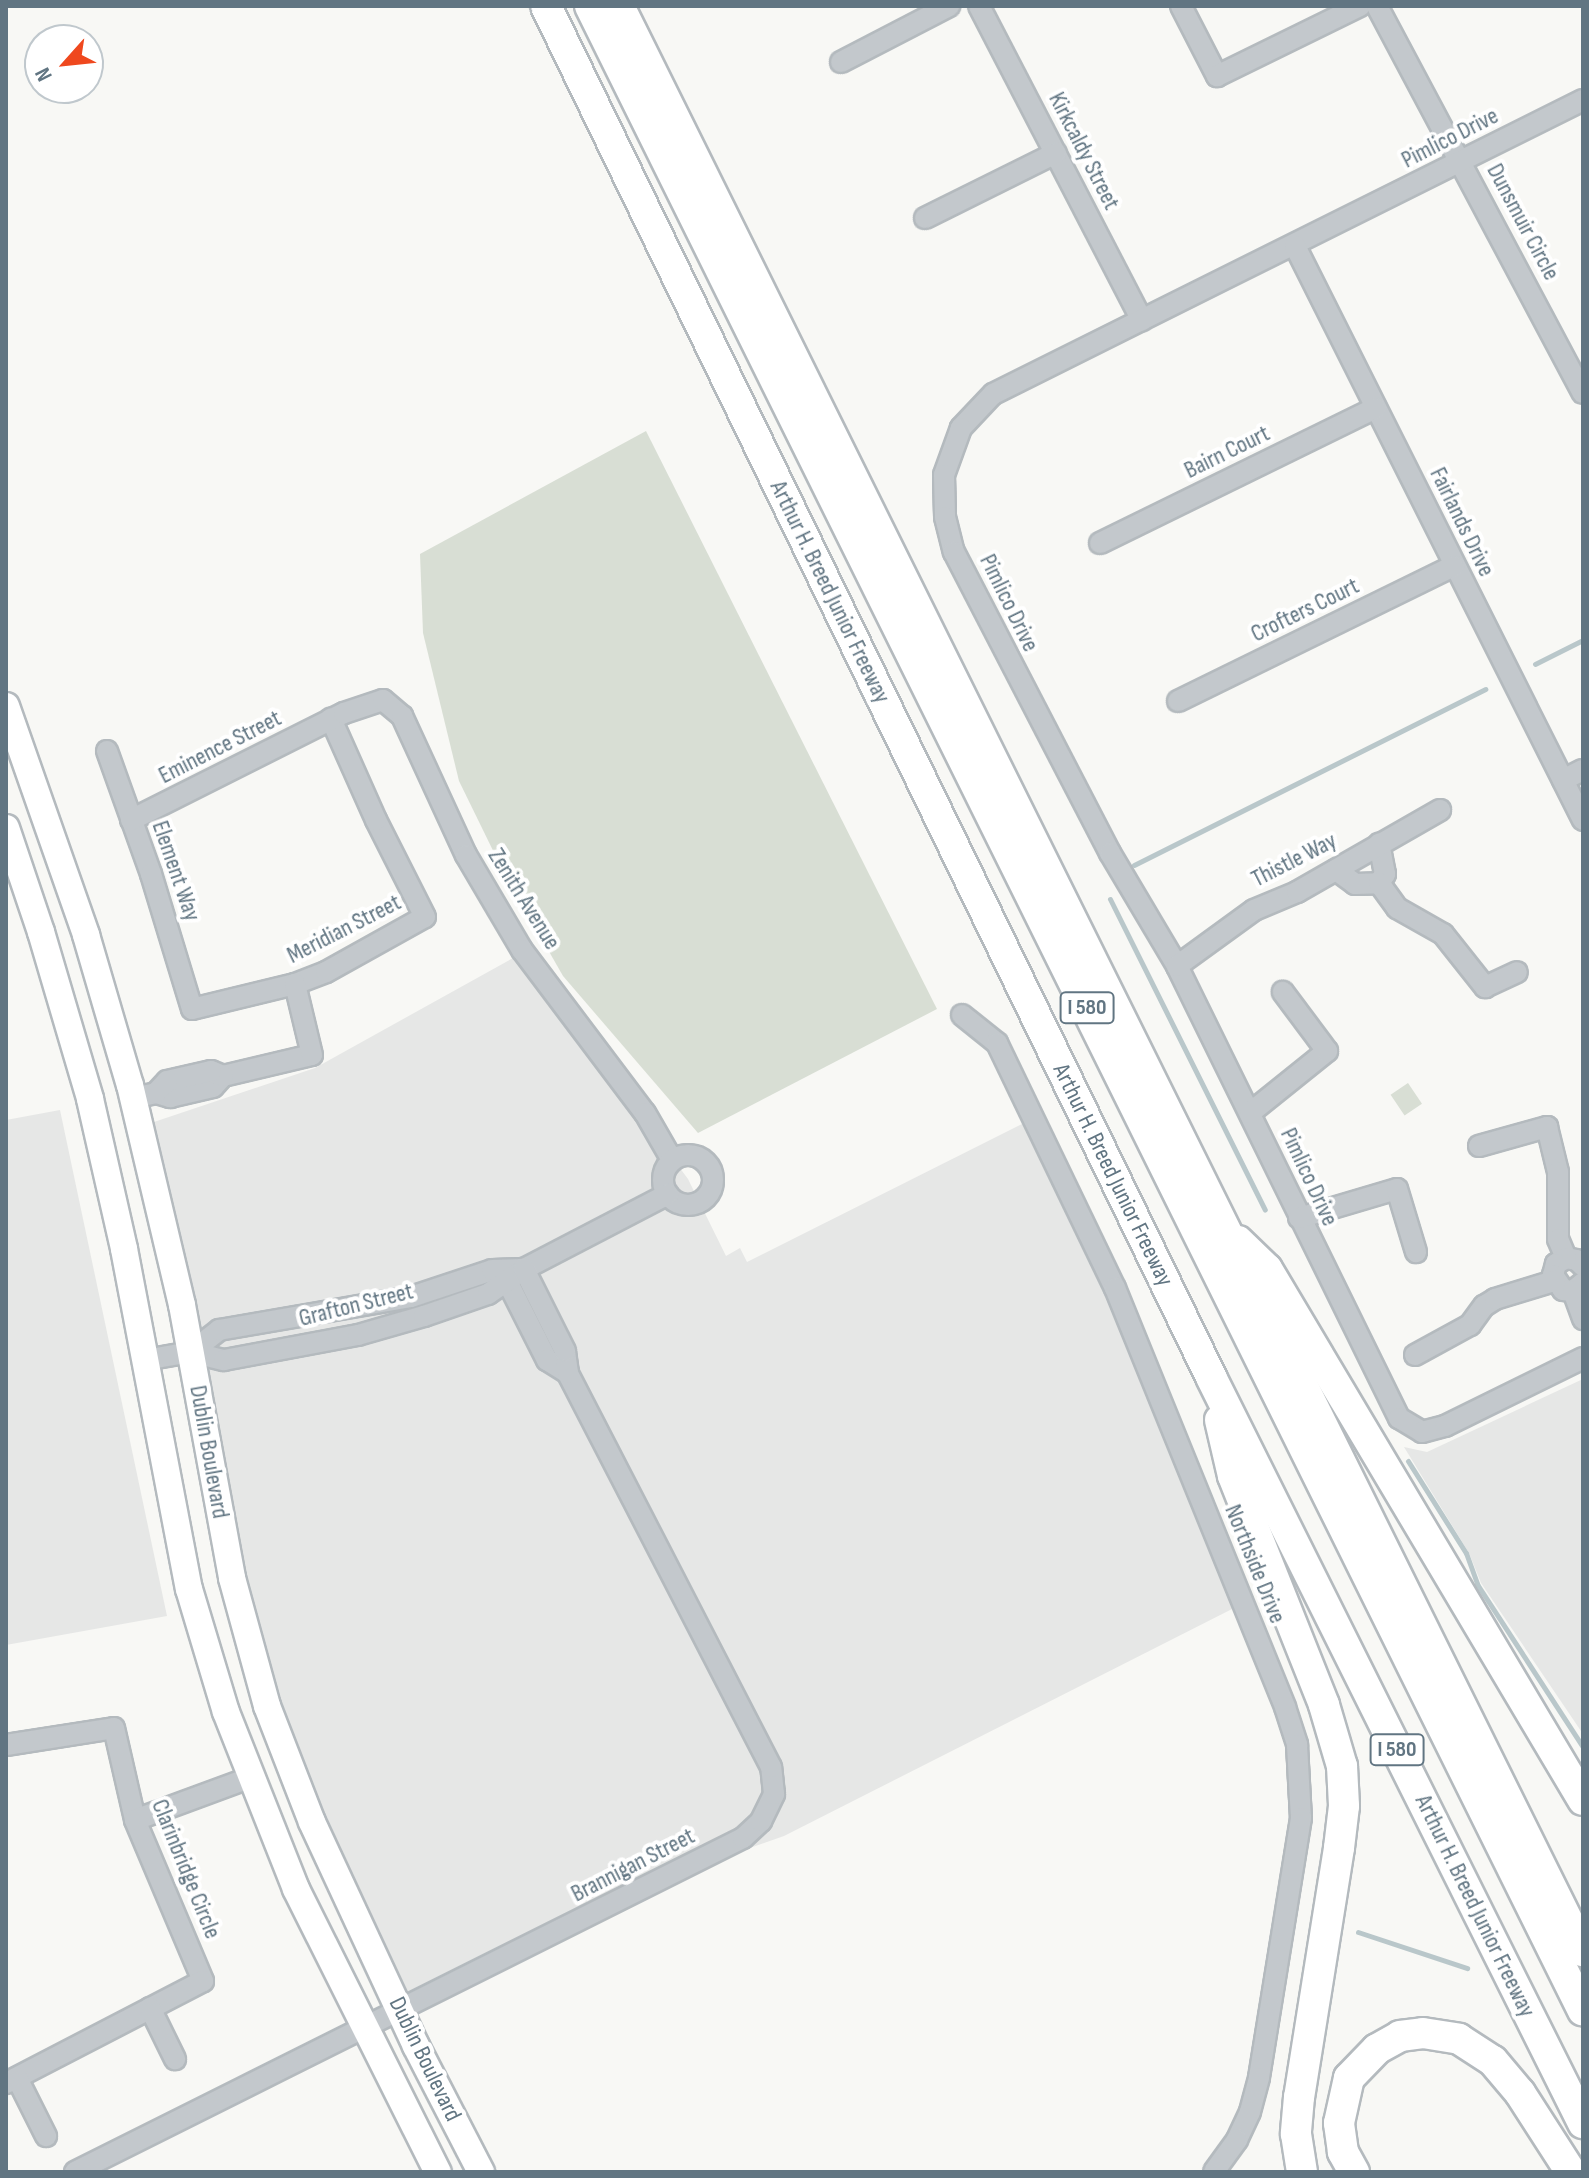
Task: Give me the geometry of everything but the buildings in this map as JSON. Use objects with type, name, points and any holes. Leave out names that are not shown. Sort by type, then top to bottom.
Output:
[{"type":"highway","name":"Arthur H. Breed Junior Freeway","points":[[546,6],[1211,1377],[1583,2123]]},
{"type":"highway","name":"I 580","points":[[590,6],[1583,2011]]},
{"type":"highway","name":"I 580","points":[[619,6],[1219,1223],[1583,1951]]},
{"type":"highway","points":[[1219,1223],[1267,1269],[1583,1800]]},
{"type":"highway","points":[[1211,1377],[1233,1476],[1324,1705],[1342,1766],[1344,1806],[1339,1848],[1299,2097],[1296,2134],[1302,2172]]},
{"type":"highway","points":[[1354,2172],[1343,2152],[1339,2123],[1349,2078],[1377,2049],[1400,2036],[1423,2033],[1459,2039],[1493,2061],[1520,2093],[1571,2172]]},
{"type":"main road","name":"Dublin Boulevard","points":[[6,706],[144,1095],[232,1578],[267,1706],[312,1822],[481,2172]]},
{"type":"main road","points":[[6,749],[68,884]]},
{"type":"main road","name":"Dublin Boulevard","points":[[6,828],[41,932],[90,1099],[189,1589],[249,1778],[296,1889],[438,2172]]},
{"type":"street","points":[[841,62],[949,6]]},
{"type":"street","name":"Kirkcaldy Street","points":[[979,6],[1142,320]]},
{"type":"street","points":[[1181,6],[1217,76],[1360,6]]},
{"type":"street","name":"Dunsmuir Circle","points":[[1377,6],[1583,393]]},
{"type":"street","name":"Pimlico Drive","points":[[1583,100],[993,394],[961,428],[944,475],[945,517],[954,552],[1028,700],[1110,853],[1177,966],[1399,1418],[1422,1432],[1445,1426],[1583,1358]]},
{"type":"street","points":[[925,218],[1056,153]]},
{"type":"street","name":"Fairlands Drive","points":[[1295,246],[1583,820]]},
{"type":"street","name":"Bairn Court","points":[[1100,543],[1376,408]]},
{"type":"street","name":"Crofters Court","points":[[1178,701],[1454,566]]},
{"type":"street","name":"Zenith Avenue","points":[[331,719],[364,704],[383,700],[402,716],[466,855],[522,950],[645,1113],[672,1160]]},
{"type":"street","name":"Eminence Street","points":[[131,820],[331,719]]},
{"type":"street","name":"Meridian Street","points":[[192,1009],[295,984],[425,917],[376,820],[331,719]]},
{"type":"street","name":"Element Way","points":[[107,751],[192,1009]]},
{"type":"street","points":[[1563,780],[1583,770]]},
{"type":"street","name":"Thistle Way","points":[[1177,966],[1254,910],[1336,870],[1440,810]]},
{"type":"street","points":[[1379,844],[1385,874],[1379,883]]},
{"type":"street","points":[[1336,870],[1355,884],[1379,883]]},
{"type":"street","points":[[1379,883],[1397,908],[1443,934],[1485,987],[1517,972]]},
{"type":"street","points":[[144,1095],[170,1097],[213,1087],[223,1076],[312,1055],[295,984]]},
{"type":"street","points":[[1250,1113],[1327,1051],[1283,992]]},
{"type":"street","name":"Northside Drive","points":[[962,1015],[997,1043],[1115,1288],[1285,1707],[1297,1745],[1301,1818],[1259,2078],[1250,2112],[1237,2140],[1214,2172]]},
{"type":"street","points":[[1479,1146],[1547,1127],[1558,1172],[1558,1239],[1574,1262],[1556,1264],[1554,1281]]},
{"type":"street","points":[[680,1156],[697,1156],[710,1167],[714,1183],[707,1197],[693,1205],[677,1203],[668,1194],[664,1175],[672,1160],[680,1156]]},
{"type":"street","points":[[1299,1218],[1397,1189],[1416,1252]]},
{"type":"street","name":"Grafton Street","points":[[191,1352],[219,1330],[411,1297],[504,1276],[524,1269],[668,1194]]},
{"type":"street","name":"Brannigan Street","points":[[75,2172],[743,1838],[761,1821],[774,1794],[771,1767],[568,1373],[565,1351],[524,1269]]},
{"type":"street","name":"Grafton Street","points":[[145,1360],[191,1352],[224,1360],[358,1335],[488,1294],[504,1276]]},
{"type":"street","name":"Brannigan Street","points":[[504,1276],[547,1360],[568,1373]]},
{"type":"street","points":[[1554,1281],[1563,1290],[1578,1287],[1583,1319]]},
{"type":"street","points":[[1415,1355],[1470,1325],[1484,1306],[1495,1299],[1554,1281]]},
{"type":"street","name":"Clarinbridge Circle","points":[[6,1745],[114,1728],[135,1820],[203,1981],[11,2081],[46,2136]]},
{"type":"street","points":[[135,1820],[249,1778]]},
{"type":"street","points":[[150,2008],[175,2059]]},
{"type":"shaded area","points":[[646,431],[937,1009],[698,1133],[563,976],[503,871],[459,781],[423,633],[420,554]]},
{"type":"shaded area","points":[[513,958],[530,966],[688,1179],[726,1256],[740,1248],[747,1262],[1032,1119],[1133,1343],[1238,1606],[784,1836],[744,1850],[411,2012],[307,1796],[255,1648],[148,1124],[315,1068]]},
{"type":"shaded area","points":[[1408,1083],[1422,1104],[1405,1115],[1391,1095]]},
{"type":"shaded area","points":[[60,1110],[167,1616],[6,1645],[6,1120]]},
{"type":"shaded area","points":[[1583,1379],[1583,1734],[1481,1583],[1469,1553],[1404,1447],[1427,1452]]},
{"type":"waterway","points":[[1535,664],[1583,640]]},
{"type":"waterway","points":[[1134,865],[1485,689]]},
{"type":"waterway","points":[[1110,899],[1265,1210]]},
{"type":"waterway","points":[[1408,1461],[1466,1553],[1477,1584],[1583,1747]]},
{"type":"waterway","points":[[1358,1932],[1467,1968]]}]
